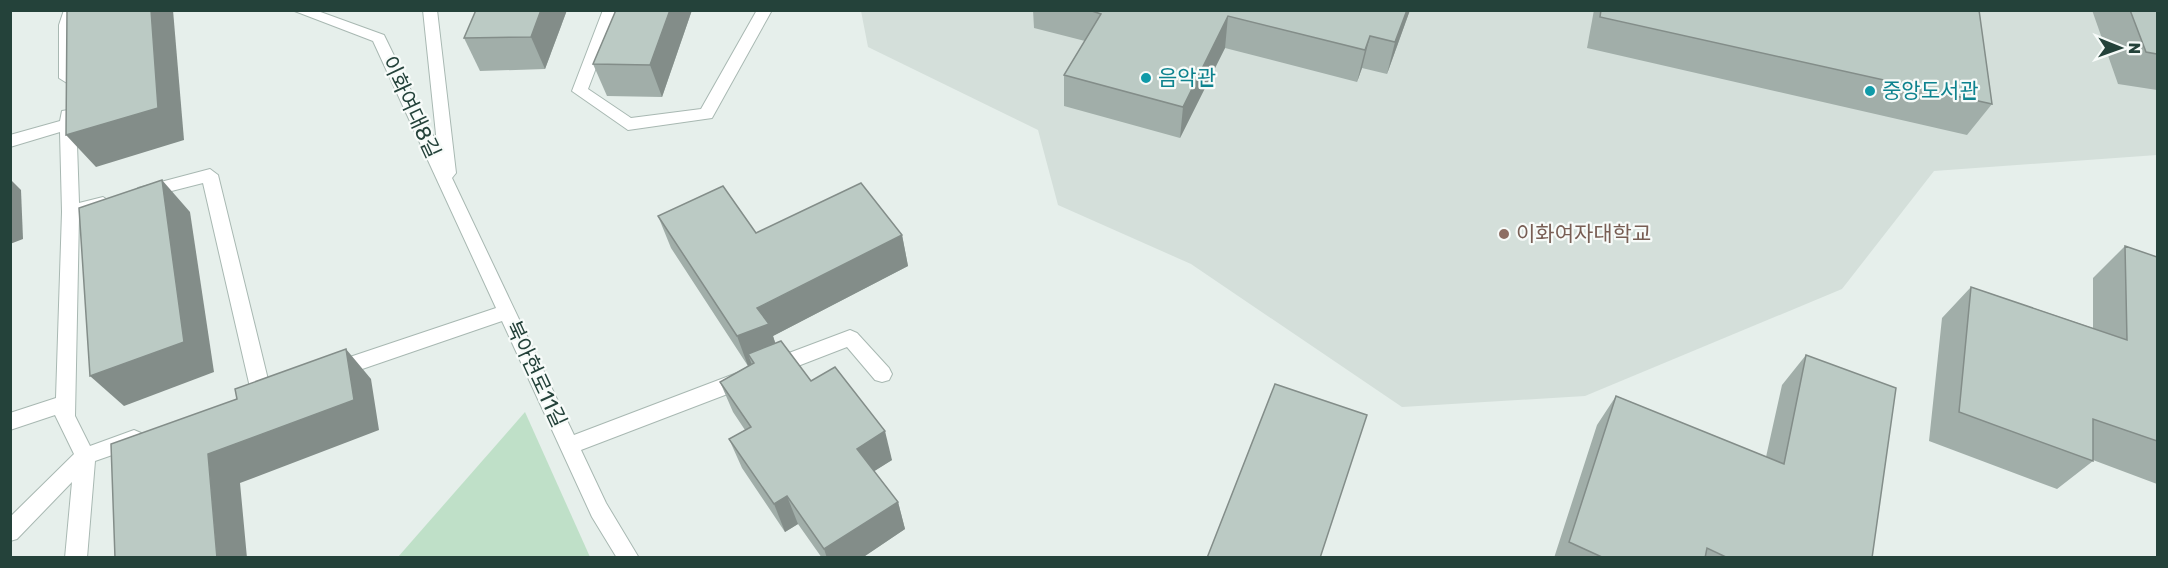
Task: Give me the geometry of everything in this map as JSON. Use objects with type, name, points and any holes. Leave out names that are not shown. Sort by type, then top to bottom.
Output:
[{"type":"street","points":[[72,10],[66,25],[71,212],[65,416],[85,456],[76,558]]},
{"type":"street","name":"이화여대8길","points":[[299,10],[379,38],[450,187]]},
{"type":"street","points":[[430,10],[450,187]]},
{"type":"street","points":[[611,10],[580,92],[628,124],[706,114],[765,10]]},
{"type":"street","points":[[10,141],[68,124]]},
{"type":"street","points":[[71,212],[210,175],[262,396]]},
{"type":"street","name":"북아현로11길","points":[[450,187],[599,510],[629,558]]},
{"type":"street","points":[[315,378],[507,312]]},
{"type":"street","points":[[569,446],[850,338],[882,374]]},
{"type":"street","points":[[240,403],[283,388]]},
{"type":"street","points":[[10,422],[66,403]]},
{"type":"street","points":[[10,531],[85,456],[151,433]]},
{"type":"shaded area","name":"이화여자대학교","points":[[861,11],[2157,11],[2157,155],[1934,171],[1842,289],[1585,396],[1402,407],[1191,264],[1058,205],[1038,130],[868,47]]},
{"type":"green space","points":[[525,412],[590,557],[398,557]]},
{"type":"building","points":[[67,10],[151,10],[158,108],[66,135]]},
{"type":"building","points":[[476,10],[541,10],[531,37],[464,38]]},
{"type":"building","points":[[616,10],[670,10],[650,65],[593,64]]},
{"type":"building","points":[[1089,10],[1407,10],[1395,42],[1370,36],[1365,50],[1228,16],[1183,107],[1064,75],[1101,14]]},
{"type":"building","points":[[1601,10],[1979,10],[1992,104],[1600,17]]},
{"type":"building","points":[[2130,10],[2157,10],[2157,54],[2146,52]]},
{"type":"building","points":[[162,180],[184,342],[90,376],[79,208]]},
{"type":"building","points":[[861,183],[902,235],[757,308],[769,324],[737,336],[658,216],[723,186],[756,233]]},
{"type":"building","points":[[2125,246],[2157,257],[2157,441],[2093,419],[2093,461],[1959,412],[1971,287],[2127,340]]},
{"type":"building","points":[[781,341],[811,381],[835,367],[885,431],[857,449],[898,502],[824,549],[787,496],[774,504],[729,439],[751,427],[720,382],[754,363],[748,354]]},
{"type":"building","points":[[346,349],[354,400],[208,454],[217,558],[115,558],[111,444],[237,399],[235,389]]},
{"type":"building","points":[[1806,355],[1896,388],[1872,558],[1728,558],[1707,548],[1705,558],[1604,558],[1569,542],[1616,396],[1784,464]]},
{"type":"building","points":[[1275,384],[1367,415],[1320,558],[1207,558]]},
{"type":"place","name":"음악관","points":[[1146,78]]},
{"type":"place","name":"중앙도서관","points":[[1870,91]]},
{"type":"place","name":"이화여자대학교","points":[[1504,234]]}]
